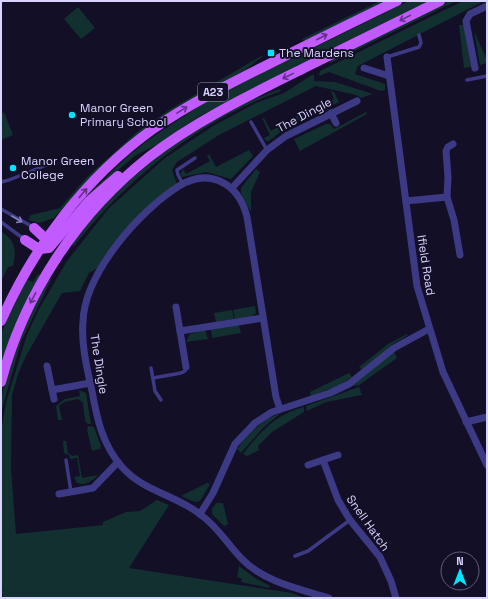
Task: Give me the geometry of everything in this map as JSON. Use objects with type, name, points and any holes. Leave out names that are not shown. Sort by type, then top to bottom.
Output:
[{"type":"main road","name":"A23","points":[[1,321],[39,249],[49,242],[58,223],[88,187],[113,162],[153,129],[224,86],[397,1]]},
{"type":"main road","name":"A23","points":[[1,382],[11,349],[23,320],[53,264],[69,240],[98,204],[150,157],[189,130],[235,102],[440,1]]},
{"type":"main road","points":[[49,242],[101,190],[134,162],[150,157]]},
{"type":"main road","points":[[34,228],[43,230],[58,223]]},
{"type":"main road","points":[[34,228],[49,242],[54,253],[53,264]]},
{"type":"main road","points":[[25,240],[39,249]]},
{"type":"street","points":[[475,68],[466,21],[470,14],[487,6]]},
{"type":"street","name":"Ifield Road","points":[[387,57],[413,266],[429,329],[443,372],[487,465]]},
{"type":"street","points":[[364,68],[389,76]]},
{"type":"street","name":"The Dingle","points":[[329,598],[278,582],[249,565],[218,530],[200,514],[140,482],[118,462],[110,452],[100,431],[84,345],[83,320],[88,297],[95,280],[119,244],[163,197],[192,180],[206,178],[221,182],[232,188],[267,150],[286,136],[357,101]]},
{"type":"street","points":[[331,113],[336,123]]},
{"type":"street","points":[[453,144],[448,147],[446,151],[448,176],[447,197],[454,220],[460,255]]},
{"type":"street","points":[[232,188],[243,202],[247,217],[276,397],[280,409]]},
{"type":"street","points":[[406,201],[447,197]]},
{"type":"street","points":[[176,306],[186,367]]},
{"type":"street","points":[[180,331],[263,318]]},
{"type":"street","points":[[200,514],[213,493],[230,454],[242,436],[264,416],[280,409],[330,393],[349,384],[394,348],[429,329]]},
{"type":"street","points":[[47,366],[54,399]]},
{"type":"street","points":[[52,390],[90,383]]},
{"type":"street","points":[[466,422],[487,416]]},
{"type":"street","points":[[308,465],[338,455]]},
{"type":"street","name":"Snell Hatch","points":[[323,460],[338,500],[350,520],[380,557],[388,574],[396,598]]},
{"type":"street","points":[[59,494],[93,488],[118,462]]},
{"type":"lane","points":[[387,57],[419,47],[421,42],[419,35]]},
{"type":"lane","points":[[475,68],[477,78]]},
{"type":"lane","points":[[467,80],[487,76]]},
{"type":"lane","points":[[251,122],[267,150]]},
{"type":"lane","points":[[183,184],[178,176],[178,170],[195,158]]},
{"type":"lane","points":[[1,182],[54,162]]},
{"type":"lane","points":[[1,209],[34,228]]},
{"type":"lane","points":[[1,222],[25,240]]},
{"type":"lane","points":[[153,378],[181,373],[185,371],[186,367]]},
{"type":"lane","points":[[151,368],[156,393],[161,400]]},
{"type":"lane","points":[[66,460],[71,492]]},
{"type":"lane","points":[[295,556],[308,551],[350,520]]},
{"type":"green space","points":[[380,1],[387,1],[304,41],[302,39]]},
{"type":"green space","points":[[409,1],[429,1],[304,62],[198,117],[157,145],[136,155],[85,198],[129,155],[199,106],[244,82]]},
{"type":"green space","points":[[449,1],[456,1],[330,63],[329,60]]},
{"type":"green space","points":[[463,1],[484,1],[358,66],[355,74],[385,84],[385,90],[381,91],[329,72],[320,76],[320,71]]},
{"type":"green space","points":[[78,7],[95,28],[81,39],[64,19]]},
{"type":"green space","points":[[459,25],[464,25],[471,67],[464,68]]},
{"type":"green space","points":[[474,31],[487,60],[487,63],[480,65]]},
{"type":"green space","points":[[263,56],[245,70],[208,90],[100,168],[54,218],[39,223],[28,220],[31,215],[60,208],[86,178],[137,132],[169,110]]},
{"type":"green space","points":[[314,75],[314,81],[335,82],[373,94],[361,98],[356,95],[316,86],[219,135],[177,162],[172,170],[177,184],[151,203],[123,234],[98,268],[89,273],[80,291],[62,293],[26,356],[18,374],[12,395],[11,468],[16,534],[103,525],[103,522],[126,512],[140,511],[157,500],[169,505],[129,568],[292,593],[304,598],[3,598],[1,576],[1,432],[6,402],[27,335],[39,309],[67,261],[109,208],[165,158],[213,126],[256,103],[284,93]]},
{"type":"green space","points":[[280,89],[281,91],[250,103],[221,118],[193,135],[167,154],[117,197],[74,246],[71,245],[92,219],[115,195],[139,172],[164,152],[219,116],[249,101]]},
{"type":"green space","points":[[331,91],[334,92],[339,102],[285,128],[269,141],[266,141],[264,138],[270,135],[262,118],[264,118],[271,131],[302,113],[334,99]]},
{"type":"green space","points":[[4,112],[13,135],[1,140],[1,114]]},
{"type":"green space","points":[[366,112],[367,114],[300,151],[294,139],[326,124],[330,124],[334,129]]},
{"type":"green space","points":[[249,150],[253,156],[231,179],[206,172],[182,177],[180,174],[183,169],[186,174],[210,161],[207,156],[209,154],[216,167]]},
{"type":"green space","points":[[256,169],[260,172],[251,192],[251,212],[241,193],[241,188]]},
{"type":"green space","points":[[1,231],[12,242],[15,255],[13,266],[8,267],[1,281]]},
{"type":"green space","points":[[38,274],[41,275],[1,366],[1,333],[26,279],[33,282]]},
{"type":"green space","points":[[49,278],[51,280],[21,342],[1,413],[2,395],[17,343]]},
{"type":"green space","points":[[255,306],[256,313],[251,317],[235,319],[233,310]]},
{"type":"green space","points":[[232,310],[234,319],[216,322],[214,313]]},
{"type":"green space","points":[[239,325],[241,333],[212,338],[211,329]]},
{"type":"green space","points":[[205,330],[208,339],[186,342],[190,334]]},
{"type":"green space","points":[[407,334],[408,335],[393,344],[362,370],[359,367],[388,344]]},
{"type":"green space","points":[[394,352],[397,358],[359,385],[351,386]]},
{"type":"green space","points":[[349,373],[352,377],[340,385],[311,396],[310,392]]},
{"type":"green space","points":[[359,387],[362,395],[326,402],[307,411],[306,406]]},
{"type":"green space","points":[[79,390],[86,393],[91,424],[88,424],[85,421],[83,403],[78,399],[64,402],[59,406],[62,420],[58,420],[56,406],[65,399],[80,396]]},
{"type":"green space","points":[[304,407],[304,412],[272,432],[258,446],[259,450],[247,456],[243,454],[262,431],[269,425],[285,414]]},
{"type":"green space","points":[[282,412],[264,427],[241,453],[237,449],[246,437],[257,427]]},
{"type":"green space","points":[[88,426],[94,427],[101,446],[100,449],[92,451],[87,430]]},
{"type":"green space","points":[[63,441],[66,441],[68,453],[72,456],[78,455],[82,478],[98,475],[91,481],[85,484],[76,482],[74,477],[80,476],[77,458],[70,459],[69,455],[64,453]]},
{"type":"green space","points":[[207,483],[210,484],[200,501],[195,502],[181,496]]},
{"type":"green space","points":[[216,503],[223,503],[228,524],[224,526],[212,514],[212,509]]},
{"type":"green space","points":[[239,566],[255,578],[270,586],[269,588],[241,582],[242,579],[237,577]]},
{"type":"place","name":"The Mardens","points":[[271,53]]},
{"type":"place","name":"Manor Green Primary School","points":[[72,115]]},
{"type":"place","name":"Manor Green College","points":[[13,168]]}]
